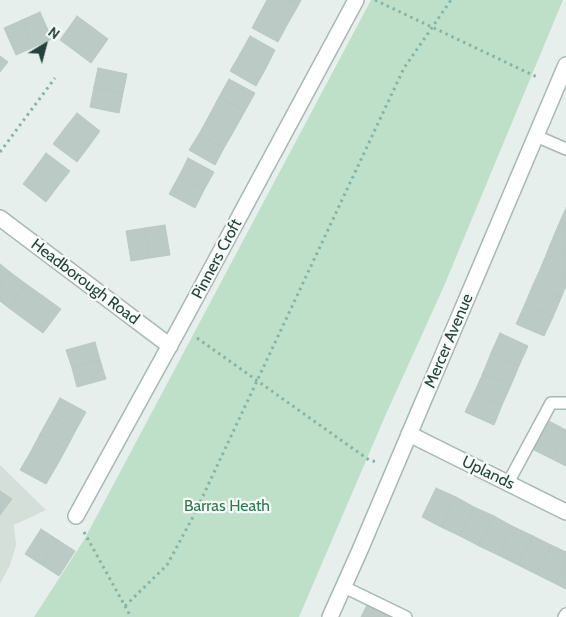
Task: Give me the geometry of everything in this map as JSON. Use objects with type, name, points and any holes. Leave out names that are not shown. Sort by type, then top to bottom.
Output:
[{"type":"street","name":"Pinners Croft","points":[[76,516],[170,346],[356,0]]},
{"type":"street","name":"Mercer Avenue","points":[[330,617],[566,65]]},
{"type":"street","name":"Headborough Road","points":[[0,218],[170,346]]},
{"type":"street","name":"Uplands","points":[[409,434],[566,512]]},
{"type":"lane","points":[[536,136],[566,149]]},
{"type":"lane","points":[[508,483],[551,403],[566,403]]},
{"type":"lane","points":[[344,586],[406,617]]},
{"type":"path","points":[[375,0],[557,86]]},
{"type":"path","points":[[125,606],[167,565],[194,515],[404,68],[451,0]]},
{"type":"path","points":[[0,152],[55,78]]},
{"type":"path","points":[[181,325],[369,460],[395,468]]},
{"type":"path","points":[[76,516],[131,617]]},
{"type":"shaded area","points":[[0,465],[46,510],[14,525],[16,545],[10,565],[0,584]]},
{"type":"green space","name":"Barras Heath","points":[[371,0],[563,0],[444,286],[386,414],[299,617],[34,617],[84,540]]},
{"type":"building","points":[[267,0],[287,0],[298,6],[287,25],[261,11]]},
{"type":"building","points":[[287,0],[301,0],[298,6]]},
{"type":"building","points":[[261,11],[287,25],[278,42],[252,28]]},
{"type":"building","points":[[40,12],[52,39],[34,47],[22,20]]},
{"type":"building","points":[[77,16],[92,27],[75,51],[60,40]]},
{"type":"building","points":[[22,20],[34,47],[16,55],[4,28]]},
{"type":"building","points":[[92,27],[108,39],[91,63],[75,51]]},
{"type":"building","points":[[250,36],[275,50],[266,68],[240,54]]},
{"type":"building","points":[[240,54],[266,68],[256,86],[230,71]]},
{"type":"building","points":[[0,56],[8,62],[0,72]]},
{"type":"building","points":[[98,68],[127,74],[123,93],[94,87]]},
{"type":"building","points":[[229,79],[255,93],[245,111],[219,97]]},
{"type":"building","points":[[94,87],[123,93],[119,113],[90,107]]},
{"type":"building","points":[[219,97],[245,111],[235,129],[210,114]]},
{"type":"building","points":[[77,113],[100,131],[89,146],[65,128]]},
{"type":"building","points":[[210,114],[235,129],[224,148],[199,134]]},
{"type":"building","points":[[65,128],[89,146],[77,162],[53,144]]},
{"type":"building","points":[[199,134],[224,148],[215,165],[189,150]]},
{"type":"building","points":[[46,153],[70,171],[58,186],[35,168]]},
{"type":"building","points":[[188,158],[214,172],[204,190],[179,176]]},
{"type":"building","points":[[35,168],[58,186],[46,202],[23,184]]},
{"type":"building","points":[[179,176],[204,190],[195,208],[169,194]]},
{"type":"building","points":[[566,208],[566,229],[558,226]]},
{"type":"building","points":[[165,225],[170,255],[150,258],[145,228]]},
{"type":"building","points":[[558,226],[566,229],[566,252],[550,245]]},
{"type":"building","points":[[145,228],[150,258],[131,261],[126,231]]},
{"type":"building","points":[[550,245],[566,252],[566,276],[542,265]]},
{"type":"building","points":[[0,264],[10,272],[0,285]]},
{"type":"building","points":[[542,265],[566,276],[566,286],[561,298],[533,285]]},
{"type":"building","points":[[10,272],[26,284],[9,308],[0,301],[0,285]]},
{"type":"building","points":[[26,284],[43,296],[25,320],[9,308]]},
{"type":"building","points":[[533,285],[561,298],[553,317],[525,304]]},
{"type":"building","points":[[43,296],[61,309],[43,333],[25,320]]},
{"type":"building","points":[[525,304],[553,317],[544,336],[516,324]]},
{"type":"building","points":[[500,333],[528,346],[519,366],[491,353]]},
{"type":"building","points":[[95,342],[100,360],[72,368],[66,350]]},
{"type":"building","points":[[491,353],[519,366],[511,385],[483,373]]},
{"type":"building","points":[[100,360],[106,379],[77,387],[72,368]]},
{"type":"building","points":[[483,373],[511,385],[502,405],[474,393]]},
{"type":"building","points":[[474,393],[502,405],[494,425],[465,412]]},
{"type":"building","points":[[60,398],[86,412],[76,430],[50,416]]},
{"type":"building","points":[[50,416],[76,430],[66,449],[40,434]]},
{"type":"building","points":[[545,419],[566,430],[552,459],[530,448]]},
{"type":"building","points":[[566,431],[566,466],[552,459]]},
{"type":"building","points":[[40,434],[66,449],[56,467],[30,453]]},
{"type":"building","points":[[30,453],[56,467],[46,484],[20,470]]},
{"type":"building","points":[[436,488],[456,497],[441,527],[422,517]]},
{"type":"building","points":[[0,491],[12,499],[0,515]]},
{"type":"building","points":[[456,497],[474,507],[460,536],[441,527]]},
{"type":"building","points":[[474,507],[494,516],[479,546],[460,536]]},
{"type":"building","points":[[494,516],[512,526],[498,555],[479,546]]},
{"type":"building","points":[[512,526],[533,536],[518,565],[498,555]]},
{"type":"building","points":[[41,529],[58,540],[42,565],[25,554]]},
{"type":"building","points":[[533,536],[551,545],[536,574],[518,565]]},
{"type":"building","points":[[58,540],[75,551],[59,576],[42,565]]},
{"type":"building","points":[[551,545],[566,552],[566,563],[556,584],[536,574]]},
{"type":"building","points":[[566,563],[566,589],[556,584]]},
{"type":"building","points":[[368,603],[399,617],[361,617]]}]
